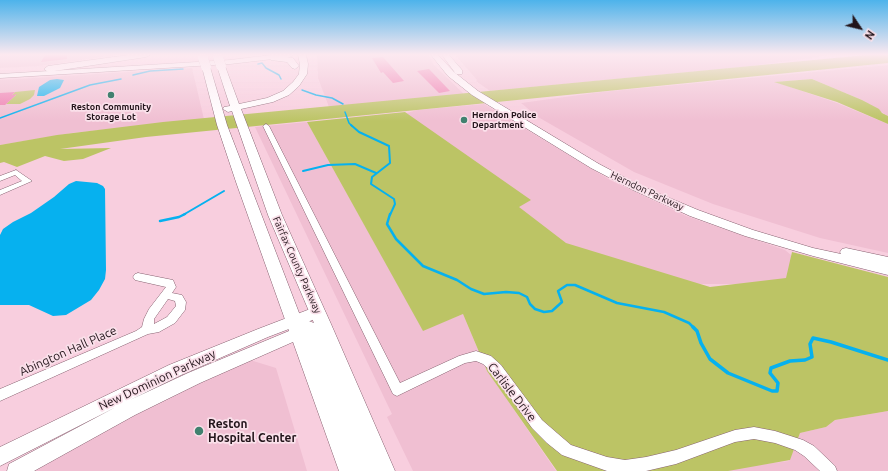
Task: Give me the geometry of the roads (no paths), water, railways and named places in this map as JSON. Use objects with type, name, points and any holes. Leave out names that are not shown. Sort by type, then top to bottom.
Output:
[{"type":"highway","name":"Fairfax County Parkway","points":[[214,77],[218,109],[242,182],[309,324],[386,471]]},
{"type":"highway","name":"Fairfax County Parkway","points":[[225,77],[275,215],[309,324],[348,468]]},
{"type":"highway","points":[[226,77],[239,93],[247,97],[267,95],[287,84]]},
{"type":"highway","points":[[235,106],[272,96],[280,92],[292,77]]},
{"type":"highway","points":[[246,137],[248,115],[252,111],[272,102],[292,88],[301,77]]},
{"type":"highway","points":[[218,109],[267,101],[280,96]]},
{"type":"highway","points":[[309,324],[369,471]]},
{"type":"main road","name":"Herndon Parkway","points":[[455,77],[475,93],[595,166],[637,188],[694,213],[749,233],[819,254],[888,270]]},
{"type":"main road","name":"Herndon Parkway","points":[[463,77],[483,92],[591,156],[638,181],[696,206],[765,230],[828,248],[888,261]]},
{"type":"main road","name":"New Dominion Parkway","points":[[0,458],[175,370],[309,324]]},
{"type":"main road","name":"New Dominion Parkway","points":[[16,471],[129,409],[309,324]]},
{"type":"street","name":"Carlisle Drive","points":[[266,126],[397,390],[463,359],[476,356],[487,360],[497,369],[537,424],[552,438],[567,450],[606,464],[625,467],[646,464],[676,457],[735,436],[754,434],[775,437],[798,445],[809,451],[830,471]]},
{"type":"street","points":[[0,179],[16,172],[28,181],[0,193]]},
{"type":"street","points":[[138,278],[169,283],[171,287],[153,312],[146,330]]},
{"type":"street","name":"Abington Hall Place","points":[[0,395],[171,320],[181,307],[181,302],[178,298],[166,295]]},
{"type":"water","points":[[50,80],[64,80],[60,88],[44,96],[37,96],[39,87]]},
{"type":"water","points":[[76,181],[97,183],[105,189],[106,270],[105,279],[99,290],[91,300],[66,315],[53,316],[29,305],[0,305],[0,235],[3,229],[31,213],[54,197],[69,184]]},
{"type":"waterway","points":[[0,118],[90,85],[121,79]]},
{"type":"waterway","points":[[302,90],[316,95],[332,98],[343,104]]},
{"type":"waterway","points":[[345,112],[351,125]]},
{"type":"waterway","points":[[351,125],[359,132],[389,146],[390,163],[372,177],[371,184],[394,199],[395,204],[390,215]]},
{"type":"waterway","points":[[303,171],[328,165],[355,164],[376,173]]},
{"type":"waterway","points":[[183,215],[224,191]]},
{"type":"waterway","points":[[390,214],[387,224],[396,239],[423,266],[457,280],[471,289],[484,294],[506,292],[519,293],[527,297],[530,304],[535,309],[544,312],[552,311],[562,302],[558,291],[567,285],[575,285],[617,303],[664,312],[689,323],[697,331],[701,343],[710,359],[728,373],[772,391],[777,391],[778,383],[770,373],[771,368],[790,361],[805,360],[812,357],[810,344],[813,338],[831,342],[888,360]]},
{"type":"waterway","points":[[160,221],[183,215]]},
{"type":"place","name":"Reston Community Storage Lot","points":[[111,95]]},
{"type":"place","name":"Herndon Police Department","points":[[464,120]]},
{"type":"place","name":"Reston Hospital Center","points":[[199,431]]}]
